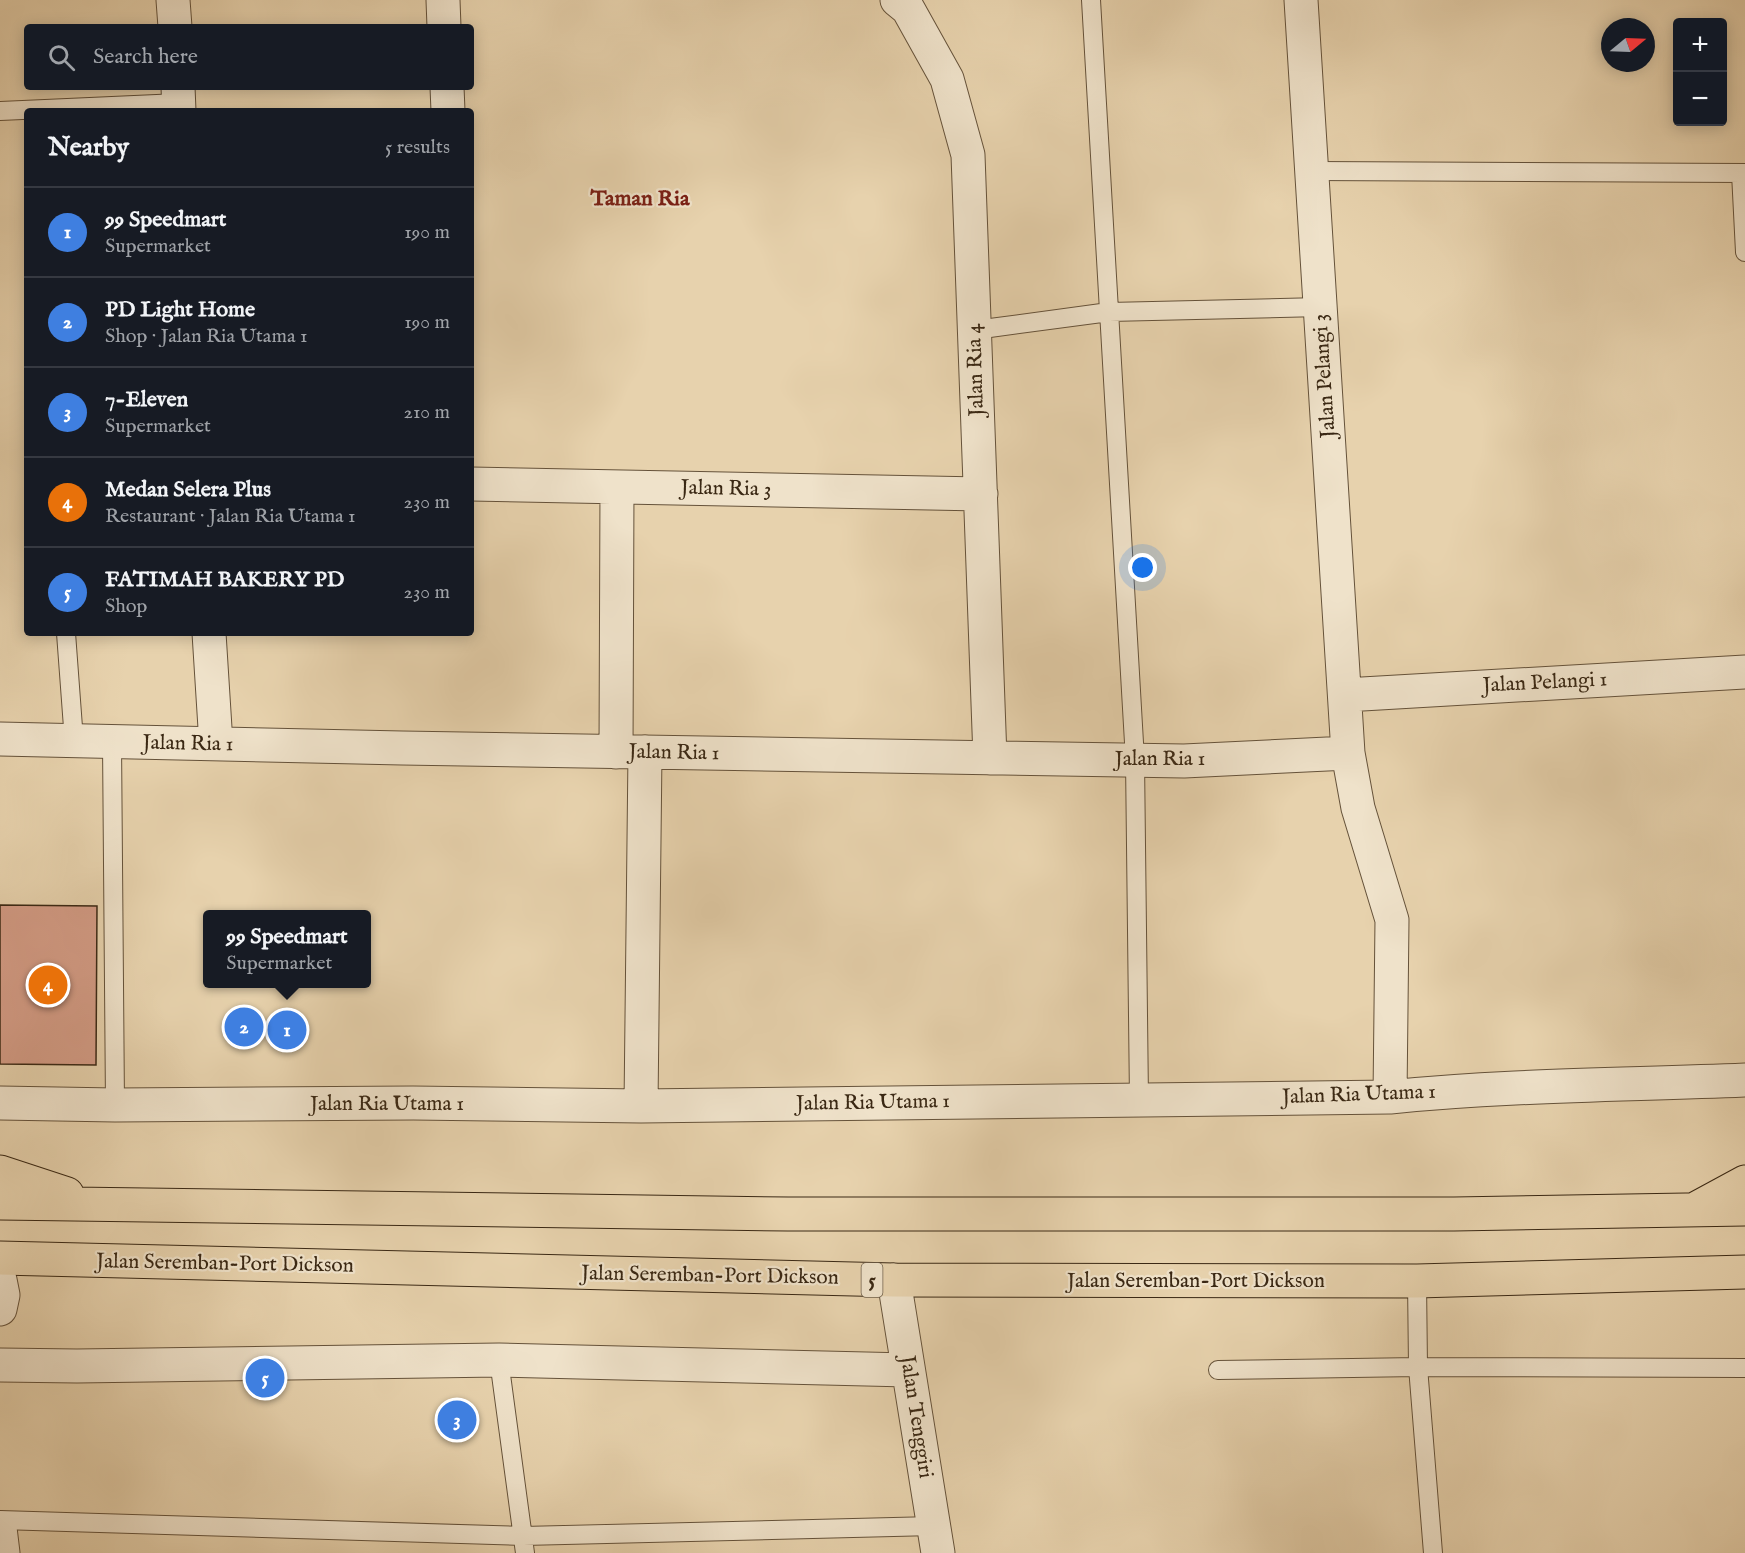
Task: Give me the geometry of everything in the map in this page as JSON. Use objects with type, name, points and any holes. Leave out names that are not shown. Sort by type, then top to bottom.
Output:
[{"type":"highway","points":[[0,1172],[102,1205]]},
{"type":"highway","points":[[1693,1211],[1745,1182]]},
{"type":"highway","points":[[0,1203],[788,1214],[1454,1214],[1745,1209]]},
{"type":"highway","name":"Jalan Seremban-Port Dickson","points":[[0,1258],[894,1280],[1417,1281],[1745,1272]]},
{"type":"street","points":[[173,0],[175,24]]},
{"type":"street","points":[[443,0],[444,24]]},
{"type":"street","name":"Jalan Ria 4","points":[[897,0],[908,9],[947,78],[968,155],[990,758]]},
{"type":"street","name":"Jalan Pelangi 3","points":[[1301,0],[1348,753],[1358,808],[1392,920],[1390,1097]]},
{"type":"street","points":[[447,90],[448,108]]},
{"type":"street","name":"Jalan Ria 3","points":[[474,484],[981,494]]},
{"type":"street","points":[[617,487],[630,752],[641,1106]]},
{"type":"street","points":[[209,636],[216,744]]},
{"type":"street","name":"Jalan Pelangi 1","points":[[1345,695],[1745,672]]},
{"type":"street","name":"Jalan Ria 1","points":[[0,739],[1184,761],[1348,753]]},
{"type":"street","name":"Jalan Ria Utama 1","points":[[0,1103],[115,1105],[413,1103],[641,1106],[1390,1097],[1438,1092],[1745,1080]]},
{"type":"street","points":[[0,1280],[3,1295],[0,1309]]},
{"type":"street","name":"Jalan Tenggiri","points":[[894,1280],[936,1540]]},
{"type":"street","points":[[0,1365],[499,1360],[908,1370]]},
{"type":"street","points":[[0,1528],[3,1553]]},
{"type":"lane","points":[[1091,0],[1135,760],[1139,1100]]},
{"type":"lane","points":[[71,108],[179,100]]},
{"type":"lane","points":[[0,111],[24,111]]},
{"type":"lane","points":[[1312,171],[1743,173],[1745,252]]},
{"type":"lane","points":[[975,330],[1109,312],[1321,307]]},
{"type":"lane","points":[[66,636],[74,741]]},
{"type":"lane","points":[[112,742],[115,1105]]},
{"type":"lane","points":[[1417,1281],[1418,1367],[1433,1553]]},
{"type":"lane","points":[[499,1360],[524,1545]]},
{"type":"lane","points":[[1218,1370],[1418,1367],[1745,1368]]},
{"type":"lane","points":[[0,1520],[524,1545],[936,1540]]},
{"type":"building","points":[[0,905],[97,906],[96,1065],[0,1064]]},
{"type":"place","name":"Medan Selera Plus","points":[[48,985]]},
{"type":"place","name":"PD Light Home","points":[[244,1027]]},
{"type":"place","name":"99 Speedmart","points":[[287,1030]]},
{"type":"place","name":"FATIMAH BAKERY PD","points":[[265,1378]]},
{"type":"place","name":"7-Eleven","points":[[457,1420]]},
{"type":"district","name":"Taman Ria","points":[[640,199]]}]
